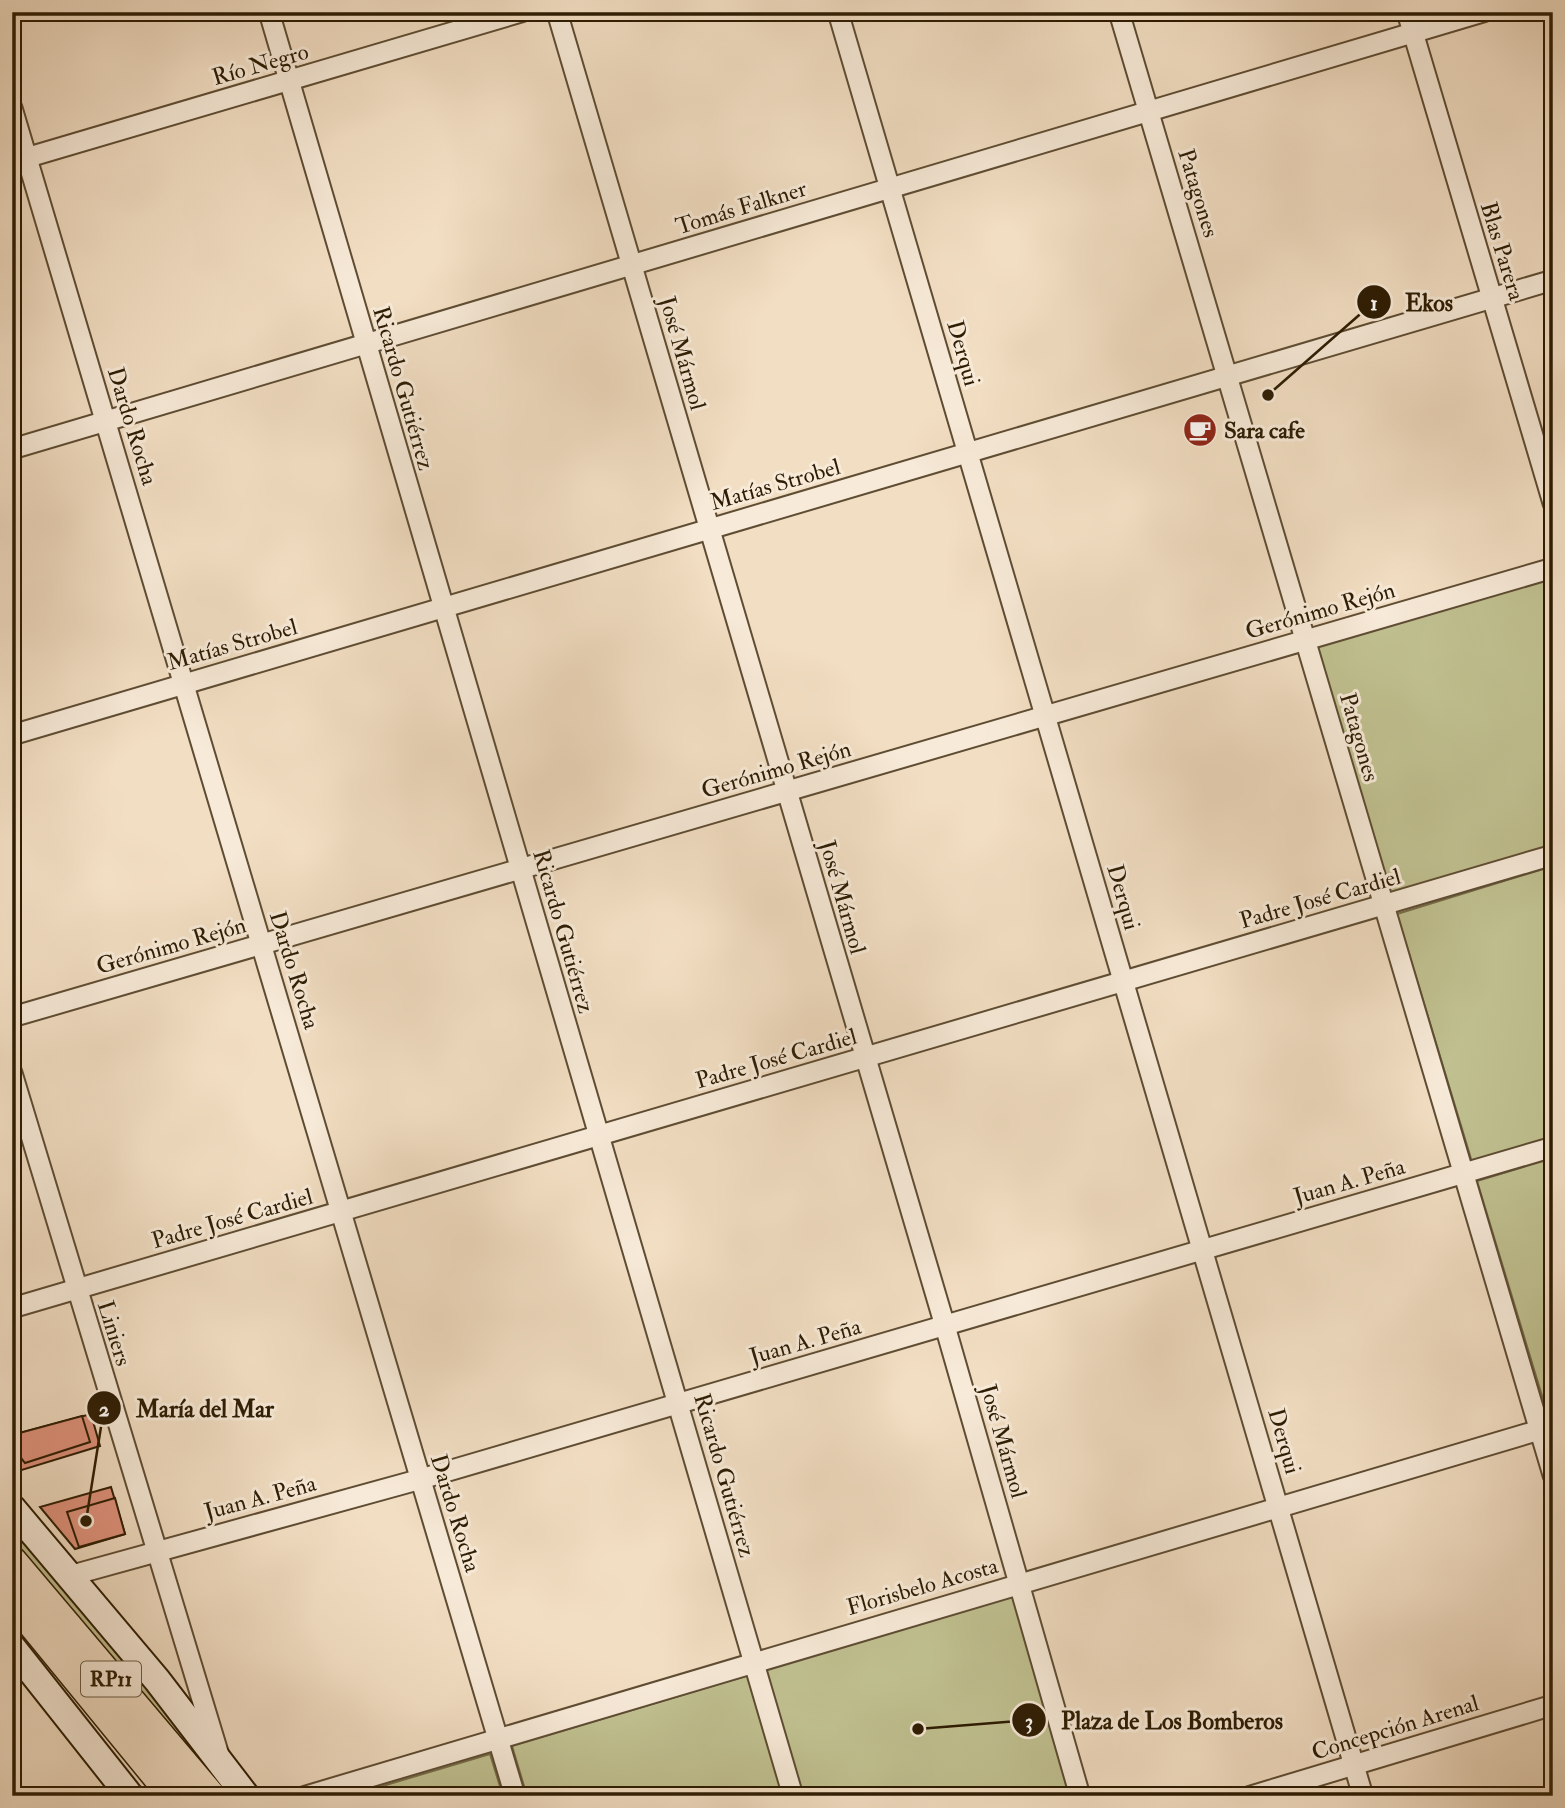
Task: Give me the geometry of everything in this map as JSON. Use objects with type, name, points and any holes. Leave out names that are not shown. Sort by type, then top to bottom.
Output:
[{"type":"main road","points":[[12,1508],[157,1680],[246,1796]]},
{"type":"main road","name":"RP11","points":[[12,1562],[210,1796]]},
{"type":"main road","name":"RP11","points":[[12,1598],[174,1796]]},
{"type":"main road","points":[[12,1647],[130,1796]]},
{"type":"street","name":"Ricardo Gutiérrez","points":[[269,12],[793,1796]]},
{"type":"street","name":"Río Negro","points":[[20,160],[521,12]]},
{"type":"street","name":"José Mármol","points":[[557,12],[945,1326],[1080,1796]]},
{"type":"street","name":"Derqui","points":[[838,12],[1363,1796]]},
{"type":"street","name":"Patagones","points":[[1119,12],[1464,1173],[1546,1428],[1553,1475]]},
{"type":"street","name":"Blas Parera","points":[[1407,12],[1553,503]]},
{"type":"street","name":"Tomás Falkner","points":[[12,449],[1483,12]]},
{"type":"street","name":"Dardo Rocha","points":[[12,108],[20,160],[106,421],[515,1796]]},
{"type":"street","name":"Matías Strobel","points":[[12,735],[1553,280]]},
{"type":"street","name":"Gerónimo Rejón","points":[[12,1017],[1553,568]]},
{"type":"street","name":"Padre José Cardiel","points":[[12,1308],[1553,855]]},
{"type":"street","name":"Liniers","points":[[12,1073],[222,1767]]},
{"type":"street","name":"Juan A. Peña","points":[[69,1576],[421,1479],[1553,1147]]},
{"type":"street","name":"Florisbelo Acosta","points":[[306,1796],[1546,1428]]},
{"type":"street","name":"Concepción Arenal","points":[[1251,1796],[1553,1705]]},
{"type":"green space","points":[[1553,576],[1553,846],[1390,894],[1317,647]]},
{"type":"green space","points":[[1553,866],[1553,1137],[1472,1162],[1397,914]]},
{"type":"green space","points":[[1553,1158],[1553,1418],[1549,1419],[1477,1181]]},
{"type":"green space","points":[[12,1522],[150,1686],[227,1793],[224,1794],[12,1543]]},
{"type":"green space","points":[[1018,1593],[1076,1796],[800,1796],[760,1663]]},
{"type":"green space","points":[[749,1675],[785,1796],[527,1796],[512,1746]]},
{"type":"green space","points":[[490,1754],[503,1796],[349,1796]]},
{"type":"building","points":[[91,1414],[100,1446],[12,1473],[12,1435]]},
{"type":"building","points":[[82,1416],[90,1442],[25,1463],[12,1446],[12,1435]]},
{"type":"building","points":[[111,1487],[125,1534],[75,1549],[40,1507]]},
{"type":"building","points":[[115,1498],[125,1534],[79,1547],[67,1512]]},
{"type":"place","name":"Ekos","points":[[1268,395]]},
{"type":"place","name":"Sara cafe","points":[[1200,430]]},
{"type":"place","name":"María del Mar","points":[[86,1521]]},
{"type":"place","name":"Plaza de Los Bomberos","points":[[918,1729]]}]
